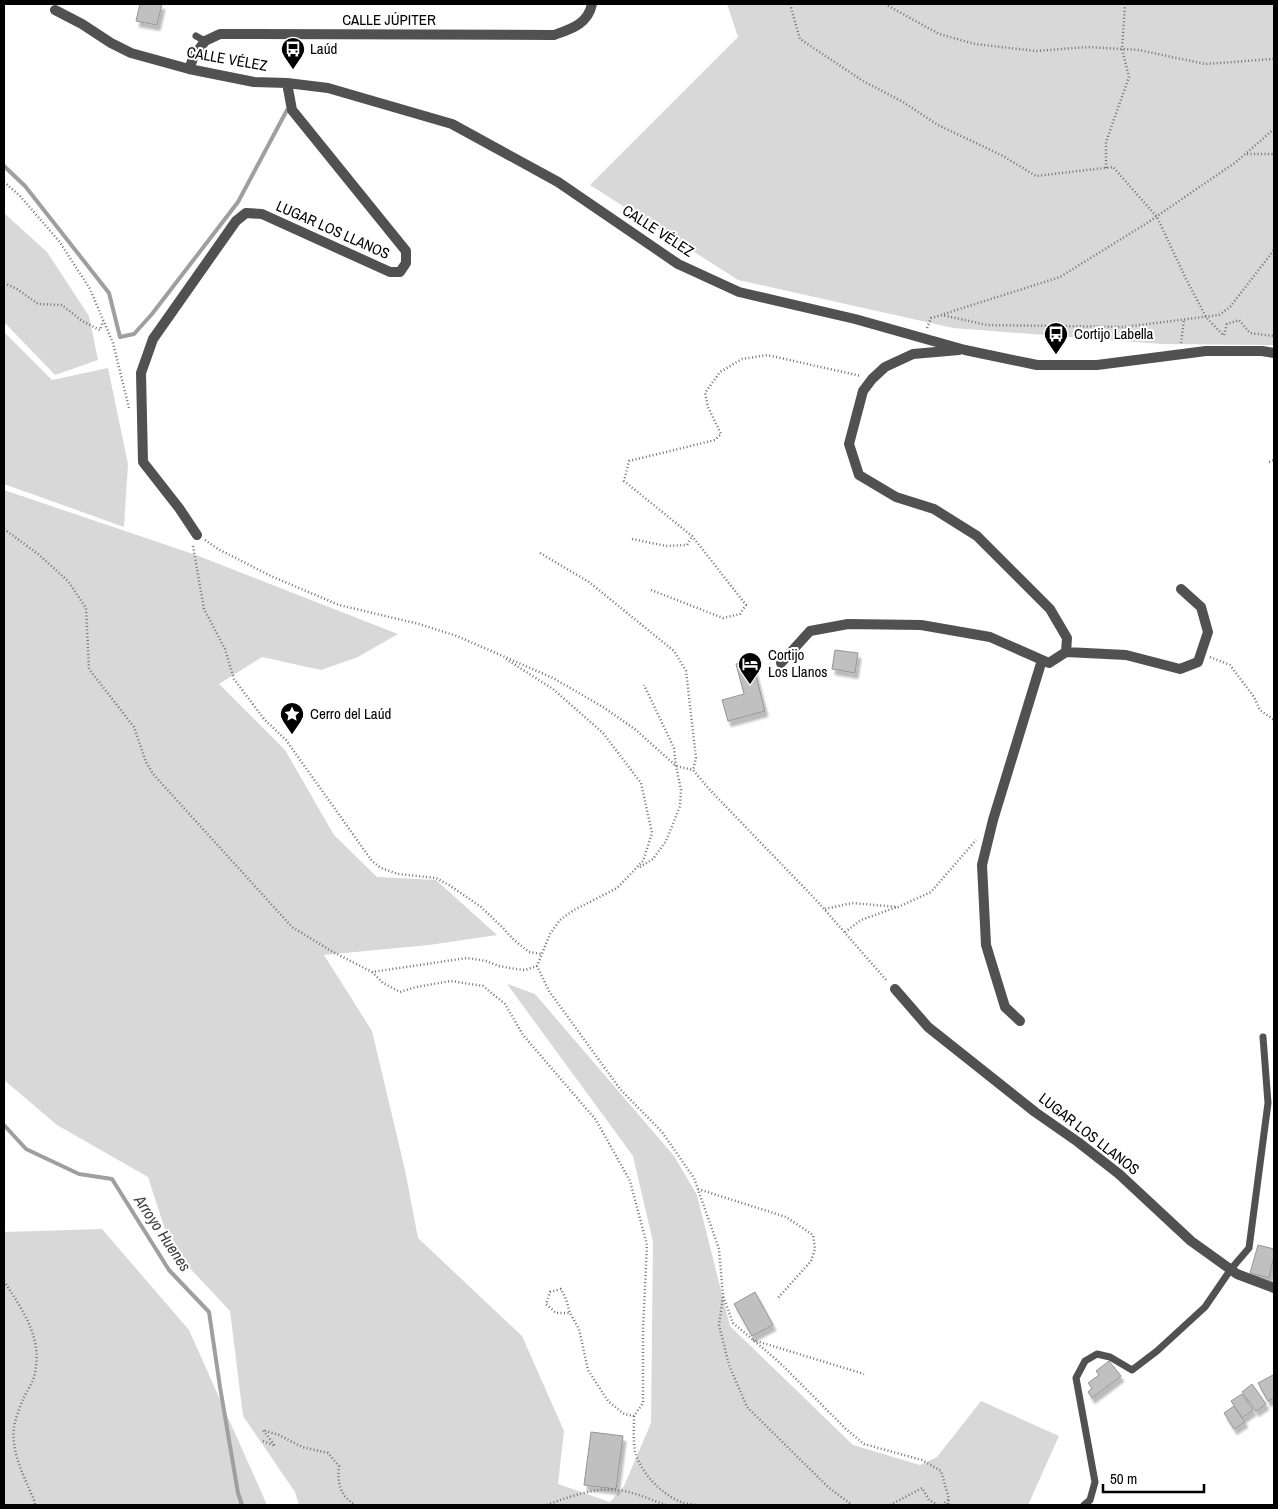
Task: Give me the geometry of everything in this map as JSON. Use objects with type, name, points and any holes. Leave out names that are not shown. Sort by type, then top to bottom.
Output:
[{"type":"street","name":"CALLE JÚPITER","points":[[189,69],[200,38],[220,34],[554,35],[576,27],[590,13],[592,4]]},
{"type":"street","name":"CALLE VÉLEZ","points":[[55,10],[131,53],[189,69],[254,82],[287,83],[328,88],[452,124],[558,182],[678,264],[739,292],[855,319],[964,350],[1037,365],[1097,365],[1206,351],[1274,353]]},
{"type":"street","name":"LUGAR LOS LLANOS","points":[[197,534],[143,462],[141,373],[153,339],[236,221],[246,213],[262,214],[390,272],[400,272],[406,263],[406,251],[292,110],[287,83]]},
{"type":"street","points":[[964,350],[913,354],[885,368],[872,379],[863,392],[849,444],[860,475],[896,497],[934,508],[977,536],[1050,609],[1067,638],[1066,652]]},
{"type":"street","points":[[781,663],[810,631],[848,624],[921,625],[990,637],[1049,663],[1066,652],[1126,655],[1180,669],[1198,662],[1208,632],[1201,607],[1181,589]]},
{"type":"street","points":[[1020,1021],[1004,1007],[986,946],[982,866],[993,820],[1042,660]]},
{"type":"street","name":"LUGAR LOS LLANOS","points":[[895,989],[928,1027],[1035,1112],[1119,1174],[1191,1241],[1237,1274],[1274,1288]]},
{"type":"lane","points":[[1084,1505],[1090,1500],[1095,1482],[1076,1378],[1085,1361],[1097,1354],[1110,1357],[1132,1370],[1157,1351],[1205,1307],[1231,1269],[1249,1248],[1268,1103],[1263,1037]]},
{"type":"path","points":[[790,4],[800,39],[938,125],[1003,156],[1036,176],[1113,167],[1157,217],[1206,317],[1224,336]]},
{"type":"path","points":[[885,4],[939,34],[975,44],[1036,51],[1088,46],[1139,50],[1205,64],[1274,59]]},
{"type":"path","points":[[1106,168],[1106,142],[1130,77],[1122,49],[1125,4]]},
{"type":"path","points":[[923,338],[931,318],[1060,277],[1157,217],[1236,162],[1274,129]]},
{"type":"path","points":[[1245,154],[1274,154]]},
{"type":"path","points":[[4,182],[20,196],[60,241],[90,289],[113,343],[131,416]]},
{"type":"path","points":[[942,315],[996,326],[1124,327],[1219,315],[1230,307],[1274,250]]},
{"type":"path","points":[[1266,261],[1274,255]]},
{"type":"path","points":[[4,283],[38,304],[62,305],[82,321],[100,330],[103,321]]},
{"type":"path","points":[[1180,354],[1184,320]]},
{"type":"path","points":[[1220,351],[1227,324],[1239,320],[1250,333],[1274,336]]},
{"type":"path","points":[[651,590],[723,618],[740,614],[746,605],[692,536],[624,481],[630,461],[715,440],[721,434],[708,407],[705,394],[720,372],[742,359],[767,355],[872,379]]},
{"type":"path","points":[[1269,462],[1274,460]]},
{"type":"path","points":[[4,529],[38,554],[62,576],[86,608],[89,669],[134,727],[146,762],[153,774],[292,927],[333,952],[372,972],[384,984],[400,992],[416,987],[451,981],[483,986],[505,1004],[523,1035],[596,1120],[630,1181],[647,1245],[643,1329],[643,1403],[634,1416],[635,1452],[644,1471],[664,1492],[681,1502],[696,1505]]},
{"type":"path","points":[[541,954],[529,952],[514,940],[481,907],[449,885],[436,878],[398,874],[381,868],[372,861],[286,740],[264,719],[234,679],[225,650],[204,609],[192,541],[197,534],[218,549],[271,576],[339,606],[419,624],[457,636],[553,678],[603,708],[636,730],[676,766],[693,770],[709,790],[825,909],[895,989]]},
{"type":"path","points":[[632,539],[666,546],[687,545],[692,536]]},
{"type":"path","points":[[540,553],[589,582],[674,651],[686,671],[696,758],[693,770]]},
{"type":"path","points":[[498,653],[553,689],[603,733],[641,783],[652,833],[643,861],[616,888],[574,910],[560,920],[550,934],[537,966],[550,991],[620,1089],[662,1132],[694,1178],[719,1249],[723,1296],[719,1326],[729,1366],[747,1407],[828,1488],[852,1505]]},
{"type":"path","points":[[1198,662],[1207,656],[1230,664],[1254,697],[1260,710],[1274,720]]},
{"type":"path","points":[[636,869],[653,859],[666,841],[680,806],[681,790],[674,748],[644,685]]},
{"type":"path","points":[[845,932],[861,920],[898,907],[931,892],[993,820]]},
{"type":"path","points":[[825,909],[852,903],[898,907]]},
{"type":"path","points":[[372,972],[467,958],[486,961],[516,970],[525,970],[537,966]]},
{"type":"path","points":[[698,1188],[786,1217],[813,1235],[815,1249],[811,1261],[778,1298]]},
{"type":"path","points":[[4,1282],[24,1313],[36,1340],[34,1377],[14,1426],[15,1454],[35,1505]]},
{"type":"path","points":[[570,1313],[556,1313],[546,1304],[550,1292],[561,1289],[578,1329],[588,1370],[608,1401],[624,1414],[634,1416]]},
{"type":"path","points":[[723,1296],[733,1323],[778,1361],[846,1429],[864,1444],[922,1460],[941,1471],[949,1499],[948,1505]]},
{"type":"path","points":[[752,1339],[864,1374]]},
{"type":"path","points":[[264,1441],[275,1446],[263,1430],[279,1435],[302,1447],[328,1453],[339,1466],[338,1478],[340,1489],[350,1502],[355,1505]]},
{"type":"path","points":[[890,1505],[922,1488],[929,1500],[940,1505],[949,1499]]},
{"type":"path","points":[[547,1505],[588,1492],[616,1489],[666,1505]]},
{"type":"shaded area","points":[[727,4],[1274,4],[1274,345],[1162,344],[953,328],[738,280],[590,185],[738,37]]},
{"type":"shaded area","points":[[4,213],[47,252],[89,316],[98,360],[55,375],[4,322]]},
{"type":"shaded area","points":[[4,332],[52,380],[108,368],[128,464],[124,527],[4,484]]},
{"type":"shaded area","points":[[4,490],[196,555],[398,634],[358,657],[321,670],[262,657],[219,684],[285,750],[334,835],[377,877],[436,880],[497,935],[429,945],[324,955],[372,1031],[405,1170],[418,1238],[522,1336],[564,1431],[558,1484],[610,1502],[624,1486],[651,1423],[653,1242],[633,1156],[507,984],[535,994],[674,1156],[697,1195],[730,1326],[853,1445],[920,1465],[937,1457],[981,1401],[1059,1436],[1028,1505],[299,1505],[295,1492],[243,1416],[230,1311],[171,1248],[148,1177],[57,1125],[4,1080]]},
{"type":"shaded area","points":[[102,1229],[189,1330],[267,1505],[4,1505],[4,1232]]},
{"type":"building","points":[[140,4],[162,4],[157,25],[136,21]]},
{"type":"building","points":[[835,650],[858,653],[855,673],[832,669]]},
{"type":"building","points":[[752,660],[765,711],[728,721],[722,700],[744,694],[736,664]]},
{"type":"building","points":[[1258,1245],[1274,1249],[1269,1278],[1250,1273]]},
{"type":"building","points":[[755,1292],[773,1325],[752,1336],[734,1304]]},
{"type":"building","points":[[1109,1361],[1121,1376],[1092,1398],[1088,1392],[1092,1388],[1088,1383],[1099,1375],[1096,1371]]},
{"type":"building","points":[[1273,1375],[1274,1398],[1268,1401],[1258,1383]]},
{"type":"building","points":[[1252,1384],[1266,1404],[1256,1411],[1242,1392]]},
{"type":"building","points":[[1242,1394],[1253,1410],[1242,1418],[1231,1401]]},
{"type":"building","points":[[1234,1406],[1245,1422],[1234,1429],[1224,1413]]},
{"type":"building","points":[[591,1432],[623,1436],[616,1489],[584,1485]]},
{"type":"waterway","points":[[4,166],[25,186],[109,293],[120,337],[134,334],[152,314],[238,202],[287,110]]},
{"type":"waterway","name":"Arroyo Huenes","points":[[4,1125],[26,1149],[79,1174],[112,1179],[169,1270],[209,1312],[238,1493],[242,1505]]},
{"type":"place","name":"Laúd","points":[[293,70]]},
{"type":"place","name":"Cortijo Labella","points":[[1056,355]]},
{"type":"place","name":"Cortijo Los Llanos","points":[[750,685]]},
{"type":"place","name":"Cerro del Laúd","points":[[292,735]]}]
